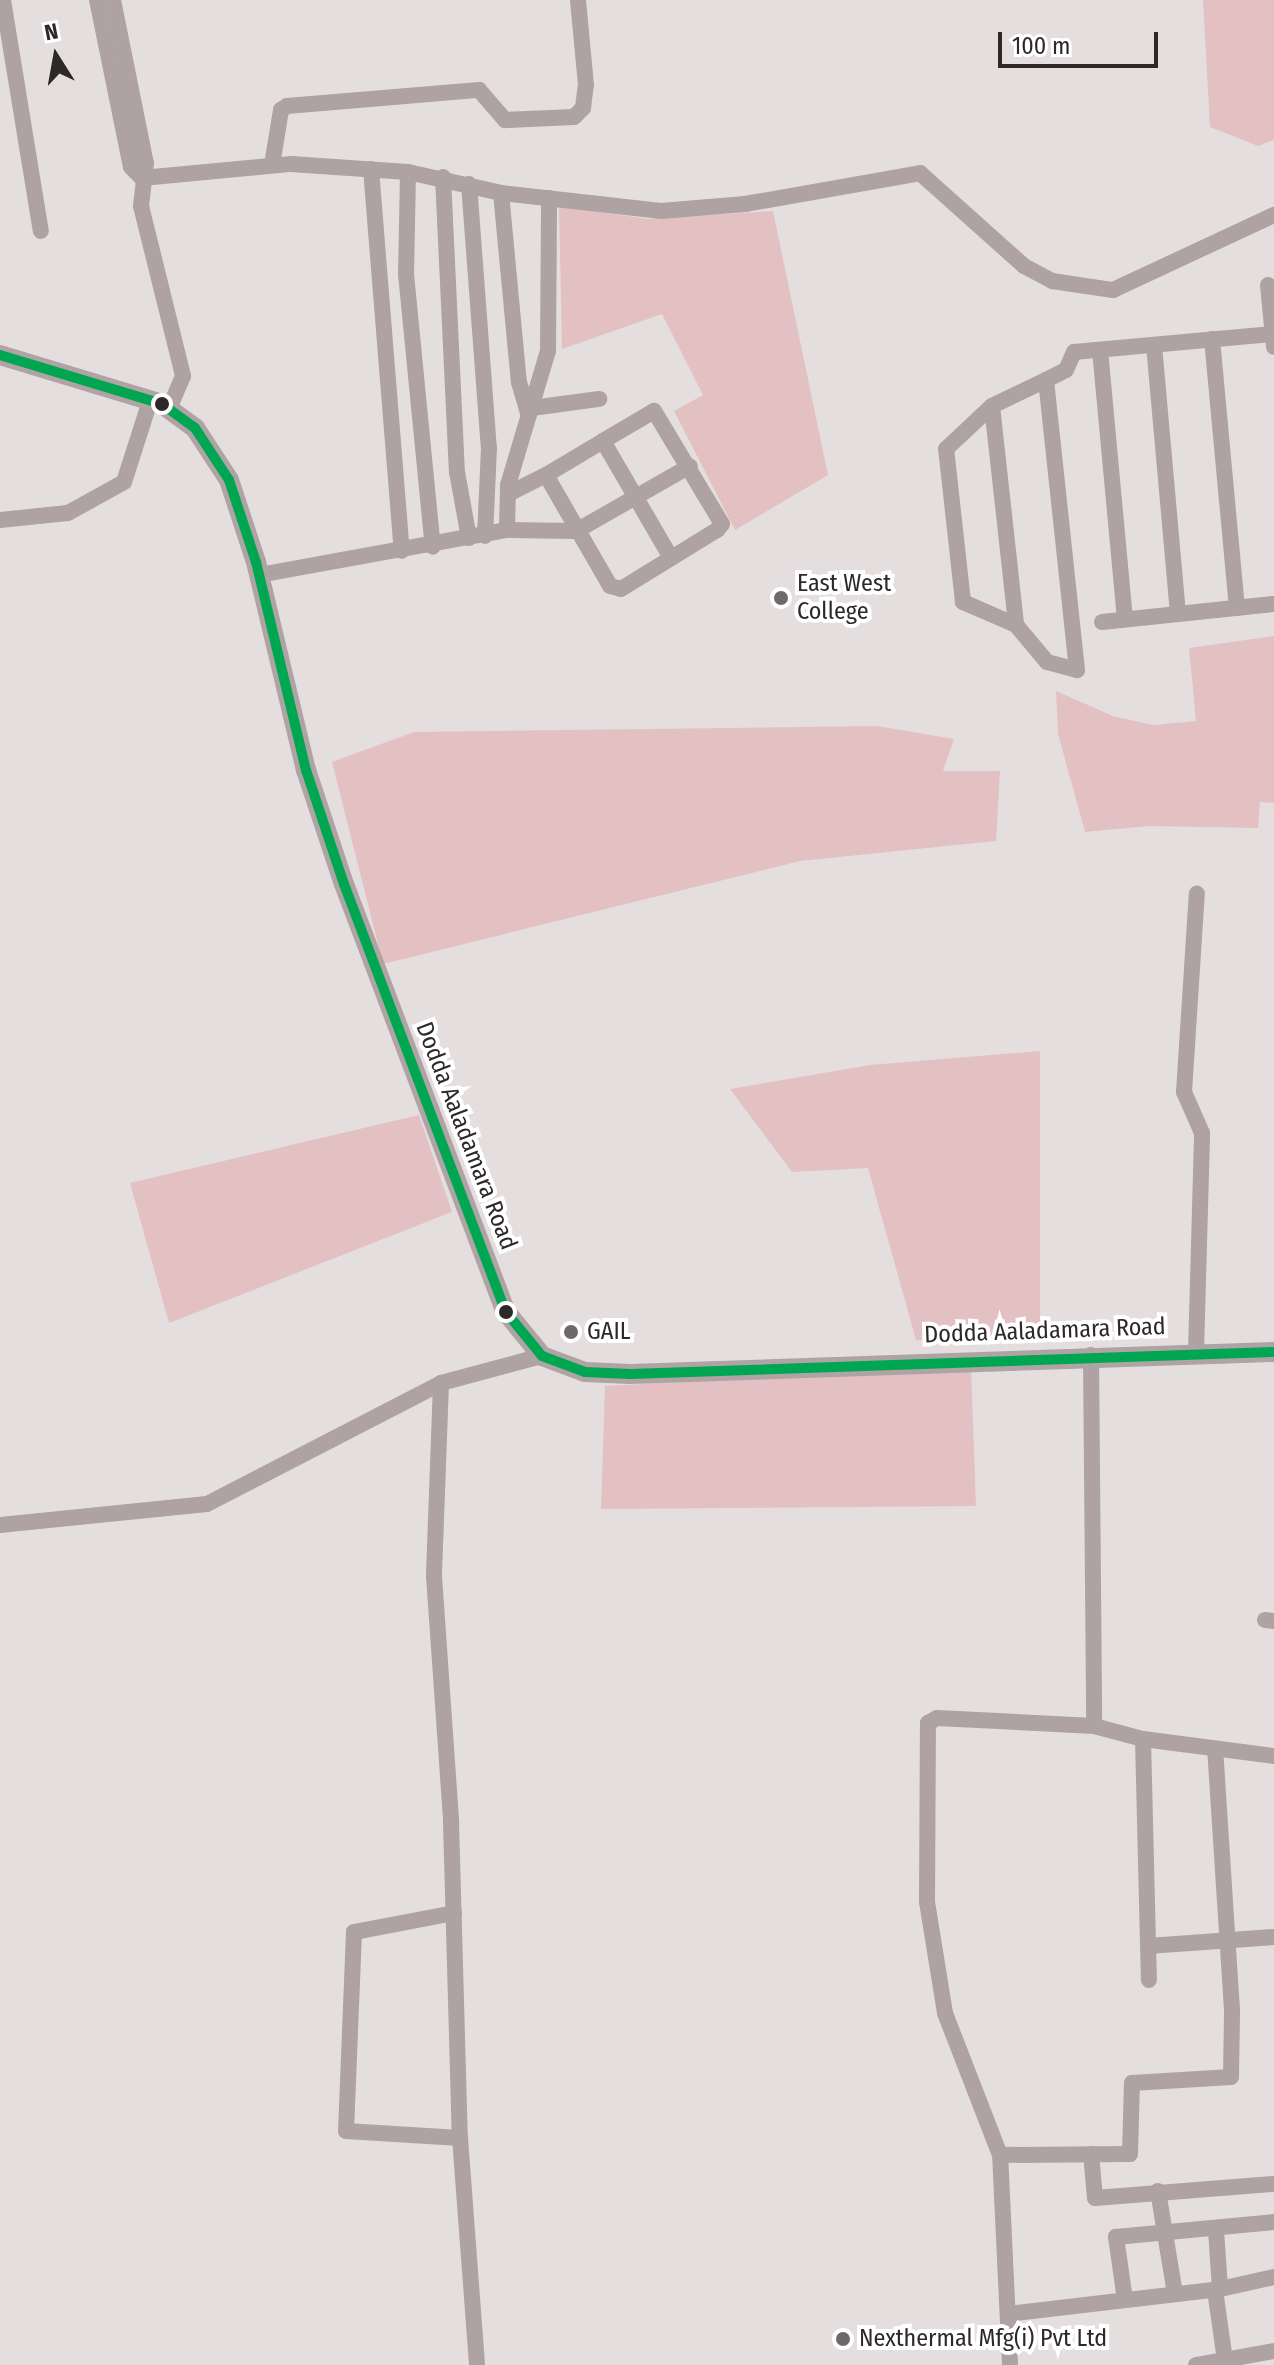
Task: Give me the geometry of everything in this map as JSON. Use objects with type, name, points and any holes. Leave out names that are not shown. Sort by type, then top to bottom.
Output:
[{"type":"main road","name":"Dodda Aaladamara Road","points":[[0,355],[169,409],[195,428],[229,480],[259,575],[306,770],[344,884],[506,1312],[542,1356],[585,1372],[630,1374],[1091,1355],[1274,1352]]},
{"type":"street","points":[[3,0],[3,19],[41,231]]},
{"type":"street","points":[[97,0],[131,167],[142,178]]},
{"type":"street","points":[[113,0],[146,163],[141,206],[183,376],[169,409]]},
{"type":"street","points":[[272,165],[281,110],[287,106],[479,90],[505,120],[574,117],[583,108],[586,86],[578,0]]},
{"type":"street","points":[[142,178],[272,165],[371,169],[443,177],[501,193],[661,211],[745,204],[920,173],[1024,266],[1052,281],[1113,290],[1274,215]]},
{"type":"street","points":[[371,169],[402,551]]},
{"type":"street","points":[[408,172],[406,274],[433,547]]},
{"type":"street","points":[[443,177],[457,472],[477,537]]},
{"type":"street","points":[[469,184],[489,448],[477,537]]},
{"type":"street","points":[[501,193],[519,382],[531,412]]},
{"type":"street","points":[[507,530],[508,494],[548,351],[549,198]]},
{"type":"street","points":[[1046,380],[1077,670],[1047,662],[1016,625],[963,602],[946,449],[992,406],[1066,370],[1074,352],[1212,339],[1273,340],[1268,285]]},
{"type":"street","points":[[1212,339],[1237,608]]},
{"type":"street","points":[[1154,345],[1178,614]]},
{"type":"street","points":[[1100,350],[1125,619]]},
{"type":"street","points":[[531,412],[599,399]]},
{"type":"street","points":[[0,520],[68,513],[124,482],[150,401]]},
{"type":"street","points":[[992,406],[1016,625]]},
{"type":"street","points":[[508,494],[654,411],[690,466],[722,524],[615,590],[546,475]]},
{"type":"street","points":[[603,441],[671,558]]},
{"type":"street","points":[[259,575],[433,547],[507,530],[579,529],[690,466]]},
{"type":"street","points":[[1102,622],[1274,604]]},
{"type":"street","points":[[1196,1352],[1202,1133],[1184,1092],[1197,893]]},
{"type":"street","points":[[1091,1355],[1094,1726]]},
{"type":"street","points":[[0,1525],[207,1504],[441,1383],[542,1356]]},
{"type":"street","points":[[441,1383],[434,1576],[454,1913],[460,2138],[477,2365]]},
{"type":"street","points":[[1010,2365],[1000,2155],[945,2013],[927,1902],[927,1727],[937,1718],[1094,1726],[1143,1739],[1274,1756]]},
{"type":"street","points":[[1143,1739],[1149,1980]]},
{"type":"street","points":[[1000,2155],[1130,2154],[1130,2089],[1136,2081],[1231,2077],[1227,1941],[1215,1749]]},
{"type":"street","points":[[454,1913],[354,1932],[346,2131],[460,2138]]},
{"type":"street","points":[[1148,1946],[1274,1937]]},
{"type":"street","points":[[1091,2154],[1093,2198],[1274,2184]]},
{"type":"street","points":[[1158,2191],[1175,2294]]},
{"type":"street","points":[[1125,2300],[1116,2237],[1166,2235],[1274,2222]]},
{"type":"street","points":[[1216,2230],[1225,2360]]},
{"type":"street","points":[[1008,2314],[1218,2290],[1274,2277]]},
{"type":"street","points":[[1196,2365],[1274,2351]]},
{"type":"shaded area","points":[[1203,0],[1274,0],[1274,140],[1258,146],[1210,127]]},
{"type":"shaded area","points":[[559,206],[648,219],[773,211],[828,475],[735,530],[674,411],[703,395],[662,314],[562,349]]},
{"type":"shaded area","points":[[1274,636],[1274,803],[1260,802],[1258,828],[1150,826],[1085,832],[1058,734],[1056,691],[1113,716],[1153,725],[1196,721],[1189,648]]},
{"type":"shaded area","points":[[877,726],[954,739],[943,771],[1000,771],[996,841],[800,861],[383,964],[332,762],[414,732]]},
{"type":"shaded area","points":[[1040,1051],[1040,1338],[916,1340],[868,1168],[792,1172],[730,1089],[870,1065]]},
{"type":"shaded area","points":[[419,1115],[452,1212],[169,1323],[130,1183]]},
{"type":"shaded area","points":[[971,1365],[976,1506],[601,1509],[605,1386]]},
{"type":"transit line","points":[[0,355],[162,404],[195,428],[229,480],[256,562],[306,770],[344,884],[506,1312],[542,1356],[585,1372],[630,1374],[1274,1352]]},
{"type":"place","name":"East West College","points":[[781,598]]},
{"type":"place","name":"GAIL","points":[[571,1332]]},
{"type":"place","name":"Nexthermal Mfg(i) Pvt Ltd","points":[[843,2339]]}]
